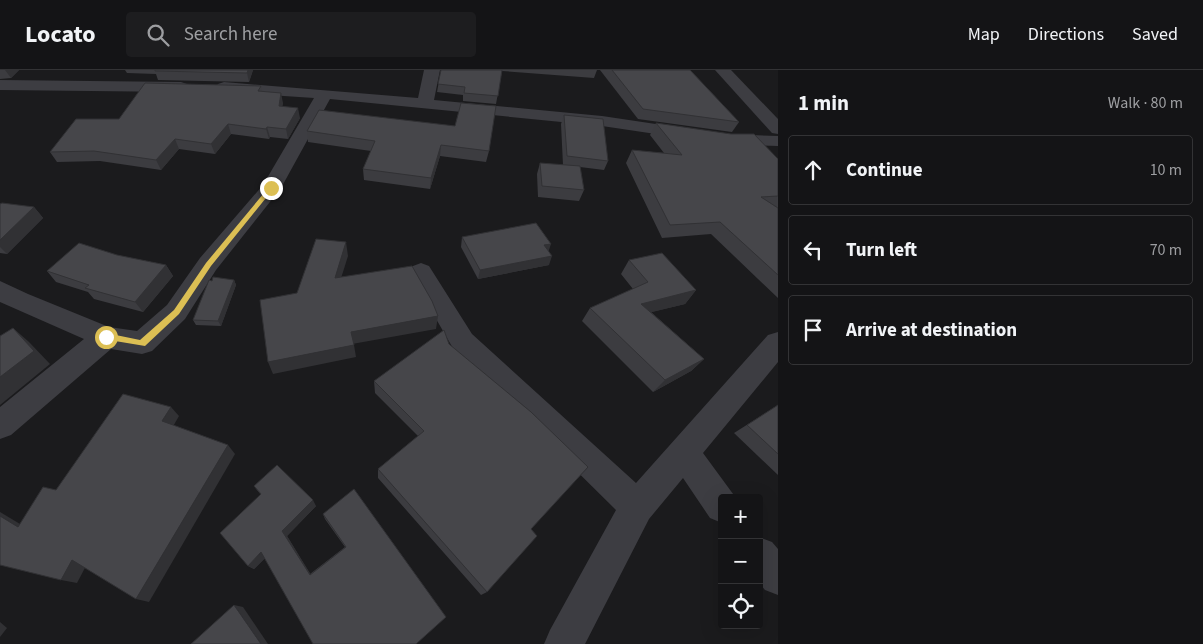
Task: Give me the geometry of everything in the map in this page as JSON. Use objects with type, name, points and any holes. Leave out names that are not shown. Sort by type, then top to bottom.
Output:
[{"type":"street","points":[[89,85],[107,70]]},
{"type":"street","points":[[426,104],[432,70]]},
{"type":"street","points":[[723,70],[778,129]]},
{"type":"street","points":[[0,85],[203,87],[325,94],[602,121],[723,139],[778,140]]},
{"type":"street","points":[[0,290],[19,301],[106,337],[142,344],[176,312],[208,264],[271,188],[325,94]]},
{"type":"street","points":[[421,272],[463,342],[637,507]]},
{"type":"street","points":[[0,425],[106,337]]},
{"type":"street","points":[[564,644],[637,507],[778,343]]},
{"type":"street","points":[[684,453],[718,500]]},
{"type":"street","points":[[763,560],[778,577]]},
{"type":"building","points":[[155,70],[248,70],[247,73]]},
{"type":"building","points":[[441,70],[502,70],[498,96],[464,93],[465,87],[438,84]]},
{"type":"building","points":[[612,70],[690,70],[739,122],[643,109]]},
{"type":"building","points":[[145,83],[261,86],[258,91],[281,93],[279,106],[298,108],[286,129],[267,127],[266,129],[228,124],[211,144],[175,139],[156,160],[94,151],[50,152],[76,119],[119,119]]},
{"type":"building","points":[[461,103],[496,106],[489,151],[441,145],[431,178],[363,169],[375,141],[307,131],[319,110],[455,126]]},
{"type":"building","points":[[564,115],[603,119],[608,161],[567,156]]},
{"type":"building","points":[[656,123],[731,134],[754,134],[778,159],[778,196],[761,197],[778,208],[778,275],[720,222],[670,225],[632,150],[682,155]]},
{"type":"building","points":[[540,163],[580,166],[584,190],[542,186]]},
{"type":"building","points":[[0,204],[34,207],[0,240]]},
{"type":"building","points":[[536,223],[551,244],[544,245],[552,256],[480,270],[462,237]]},
{"type":"building","points":[[316,239],[346,242],[335,278],[412,266],[432,301],[438,316],[351,332],[354,345],[268,362],[260,300],[297,293]]},
{"type":"building","points":[[79,243],[117,255],[166,265],[135,302],[85,288],[89,285],[47,271]]},
{"type":"building","points":[[662,253],[696,290],[641,304],[704,359],[665,380],[590,308],[648,282],[629,260]]},
{"type":"building","points":[[213,277],[234,280],[218,321],[193,320],[209,280],[212,281]]},
{"type":"building","points":[[13,328],[34,351],[0,377],[0,336]]},
{"type":"building","points":[[444,330],[449,344],[531,412],[588,467],[531,529],[537,536],[487,592],[378,469],[424,431],[374,381]]},
{"type":"building","points":[[123,394],[171,407],[162,421],[228,445],[136,599],[72,560],[61,580],[0,565],[0,516],[18,527],[43,487],[56,490]]},
{"type":"building","points":[[778,405],[778,454],[747,425]]},
{"type":"building","points":[[277,465],[313,500],[282,531],[310,575],[346,547],[323,514],[354,489],[446,617],[416,644],[313,644],[261,552],[248,566],[220,533],[261,494],[254,486]]},
{"type":"building","points":[[234,605],[261,644],[191,644]]},
{"type":"route","points":[[106,337],[142,344],[176,312],[208,264],[271,188]]}]
